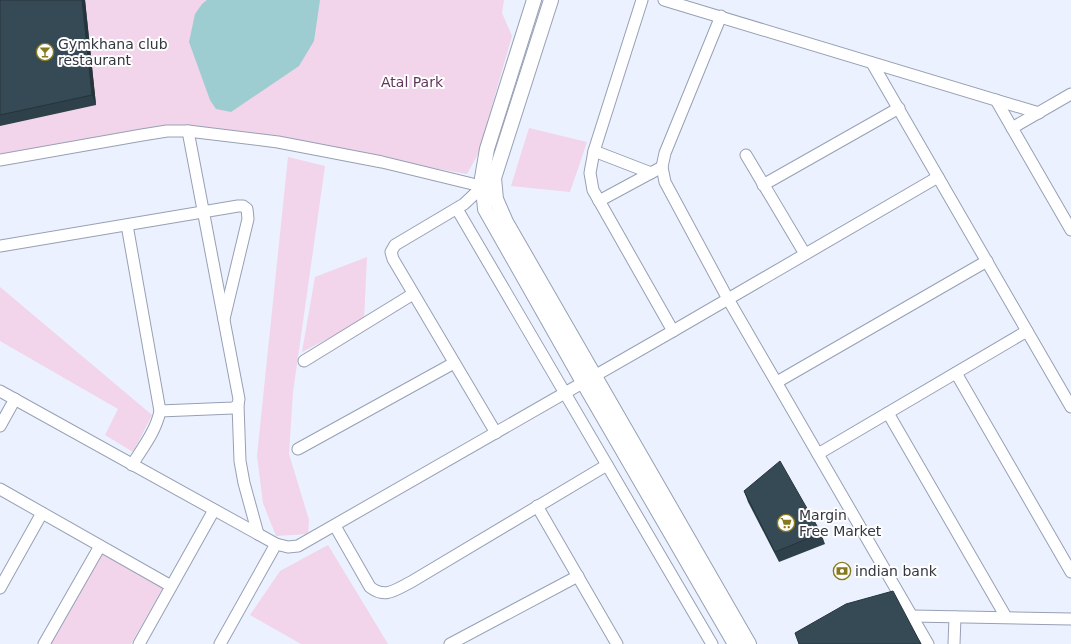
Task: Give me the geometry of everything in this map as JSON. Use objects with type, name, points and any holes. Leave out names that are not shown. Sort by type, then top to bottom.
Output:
[{"type":"street","points":[[534,0],[487,149],[482,178],[496,199],[506,222],[589,379],[735,644]]},
{"type":"street","points":[[496,433],[392,259],[391,252],[395,245],[488,188],[494,178],[552,0]]},
{"type":"street","points":[[642,0],[594,151],[590,173],[593,190],[673,331]]},
{"type":"street","points":[[664,0],[1039,113]]},
{"type":"street","points":[[721,16],[665,153],[662,167],[665,182],[728,299],[928,644]]},
{"type":"street","points":[[872,63],[1071,407]]},
{"type":"street","points":[[1012,128],[1071,94]]},
{"type":"street","points":[[996,100],[1071,230]]},
{"type":"street","points":[[763,185],[899,108]]},
{"type":"street","points":[[0,160],[167,131],[188,131],[285,144],[382,162],[488,188]]},
{"type":"street","points":[[188,131],[239,399],[239,441],[242,469],[248,502],[258,534]]},
{"type":"street","points":[[594,151],[651,173]]},
{"type":"street","points":[[746,155],[805,254]]},
{"type":"street","points":[[599,201],[662,167]]},
{"type":"street","points":[[0,391],[276,544],[288,547],[298,546],[938,177]]},
{"type":"street","points":[[0,246],[242,206],[247,209],[248,219],[224,319]]},
{"type":"street","points":[[456,209],[712,644]]},
{"type":"street","points":[[127,225],[160,411],[158,422],[153,432],[132,464]]},
{"type":"street","points":[[777,382],[987,262]]},
{"type":"street","points":[[304,360],[413,294]]},
{"type":"street","points":[[818,454],[1027,331]]},
{"type":"street","points":[[298,449],[454,363]]},
{"type":"street","points":[[956,373],[1071,572]]},
{"type":"street","points":[[0,426],[15,399]]},
{"type":"street","points":[[160,411],[233,408],[238,405]]},
{"type":"street","points":[[888,413],[1006,618]]},
{"type":"street","points":[[630,451],[749,644]]},
{"type":"street","points":[[335,526],[370,587],[376,592],[384,594],[392,592],[411,582],[607,465]]},
{"type":"street","points":[[0,489],[171,586]]},
{"type":"street","points":[[537,506],[616,644]]},
{"type":"street","points":[[139,644],[214,510]]},
{"type":"street","points":[[0,588],[42,513]]},
{"type":"street","points":[[221,644],[276,544]]},
{"type":"street","points":[[44,644],[100,546]]},
{"type":"street","points":[[450,644],[578,576]]},
{"type":"street","points":[[912,616],[1071,618]]},
{"type":"street","points":[[954,617],[954,644]]},
{"type":"green space","name":"Atal Park","points":[[0,0],[504,0],[502,13],[512,36],[478,154],[467,174],[188,125],[0,154]]},
{"type":"green space","points":[[529,128],[587,142],[570,192],[511,186]]},
{"type":"green space","points":[[288,157],[325,166],[293,392],[289,454],[309,520],[308,534],[276,536],[263,503],[257,456]]},
{"type":"green space","points":[[367,257],[364,320],[302,352],[315,277]]},
{"type":"green space","points":[[0,287],[152,415],[133,452],[105,435],[118,409],[0,341]]},
{"type":"green space","points":[[328,545],[388,644],[301,644],[250,615],[280,571]]},
{"type":"green space","points":[[103,551],[164,586],[131,644],[50,644]]},
{"type":"shaded area","points":[[207,0],[320,0],[314,41],[299,66],[231,112],[216,109],[210,100],[189,42],[195,14]]},
{"type":"building","name":"Gymkhana club restaurant","points":[[0,0],[82,0],[92,95],[0,115]]},
{"type":"building","name":"Margin Free Market","points":[[780,461],[821,533],[775,552],[744,491]]},
{"type":"building","points":[[893,591],[921,644],[799,644],[795,633],[846,604]]},
{"type":"place","name":"Gymkhana club restaurant","points":[[45,52]]},
{"type":"place","name":"Margin Free Market","points":[[786,523]]},
{"type":"place","name":"indian bank","points":[[842,571]]}]
